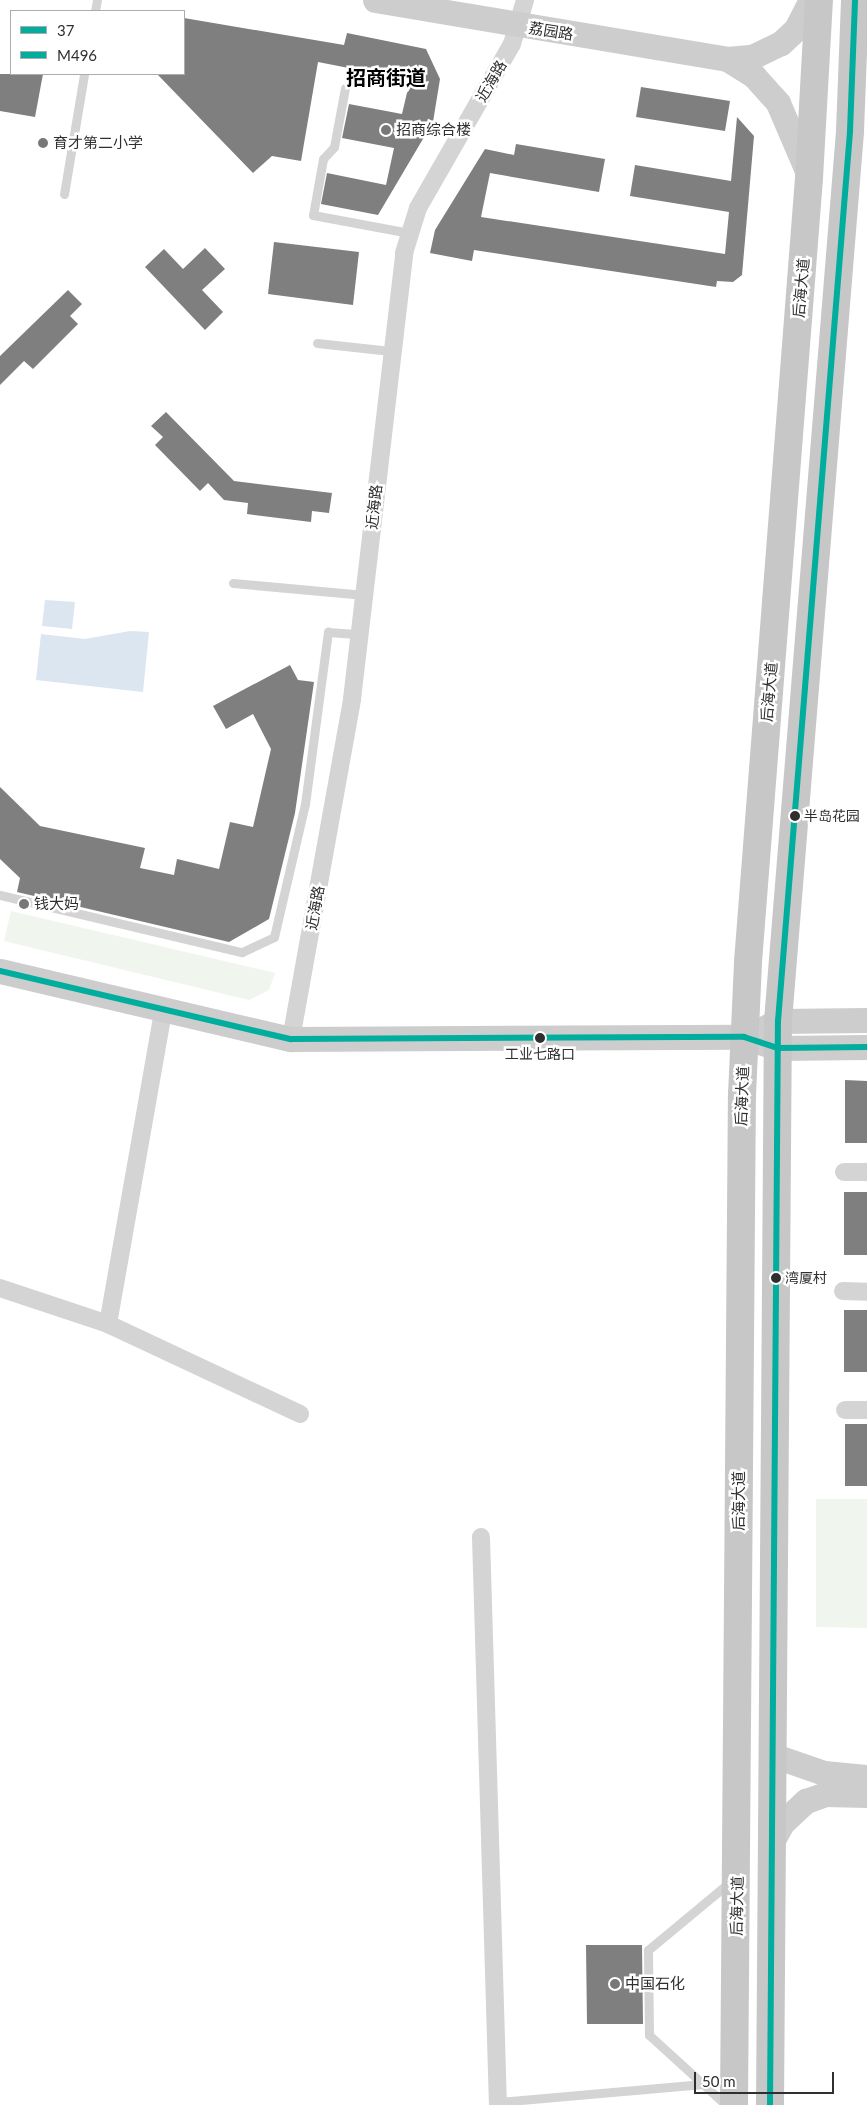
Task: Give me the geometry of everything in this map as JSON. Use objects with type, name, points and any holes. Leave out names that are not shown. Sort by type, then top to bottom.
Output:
[{"type":"main road","name":"后海大道","points":[[734,2105],[744,1037],[809,178],[819,0]]},
{"type":"main road","points":[[770,2105],[778,1021],[854,132],[855,0]]},
{"type":"street","name":"荔园路","points":[[375,0],[434,5],[519,26],[727,59],[752,57],[781,43],[796,30],[811,0]]},
{"type":"street","name":"近海路","points":[[291,1039],[342,757],[364,595],[391,351],[408,233],[519,26],[525,0]]},
{"type":"street","name":"荔园路","points":[[727,59],[754,76],[778,103],[800,147],[809,178]]},
{"type":"street","points":[[0,971],[163,1011],[291,1039],[744,1037],[777,1048],[867,1047]]},
{"type":"street","points":[[108,1324],[163,1011]]},
{"type":"street","points":[[744,1037],[778,1021],[867,1020]]},
{"type":"street","points":[[844,1172],[867,1172]]},
{"type":"street","points":[[0,1288],[108,1324],[300,1414]]},
{"type":"street","points":[[843,1292],[867,1292]]},
{"type":"street","points":[[845,1410],[867,1410]]},
{"type":"street","points":[[481,1538],[498,2103]]},
{"type":"street","points":[[772,1755],[824,1773],[867,1777]]},
{"type":"street","points":[[772,1842],[782,1823],[806,1800],[824,1794],[867,1795]]},
{"type":"lane","points":[[64,194],[84,75]]},
{"type":"lane","points":[[345,88],[334,147],[323,159],[313,215],[408,233]]},
{"type":"lane","points":[[317,343],[391,351]]},
{"type":"lane","points":[[233,582],[364,595]]},
{"type":"lane","points":[[0,895],[242,952],[274,937],[305,804],[328,632],[359,634]]},
{"type":"lane","points":[[726,2105],[649,2036],[648,1950],[737,1876]]},
{"type":"lane","points":[[498,2103],[704,2084]]},
{"type":"shaded area","points":[[45,600],[75,602],[72,629],[42,626]]},
{"type":"shaded area","points":[[130,631],[149,632],[143,692],[36,680],[41,634],[85,639]]},
{"type":"shaded area","points":[[11,911],[275,973],[269,990],[249,1000],[4,941]]},
{"type":"shaded area","points":[[816,1499],[867,1499],[867,1628],[816,1627]]},
{"type":"building","points":[[185,18],[344,45],[347,33],[426,49],[440,79],[433,122],[378,215],[321,204],[327,173],[386,185],[394,148],[342,138],[349,104],[402,114],[410,80],[318,62],[301,161],[272,156],[253,173],[158,75],[185,75]]},
{"type":"building","points":[[0,74],[43,75],[35,117],[0,111]]},
{"type":"building","points":[[641,87],[730,101],[725,131],[636,117]]},
{"type":"building","points":[[737,117],[754,136],[742,275],[733,282],[717,281],[716,287],[474,250],[472,261],[430,253],[435,230],[485,149],[514,155],[516,144],[605,159],[599,192],[490,173],[481,217],[725,254],[729,212],[630,196],[635,165],[731,181]]},
{"type":"building","points":[[274,242],[359,252],[353,305],[268,294]]},
{"type":"building","points":[[205,248],[225,269],[202,290],[223,312],[205,330],[145,267],[164,249],[183,269]]},
{"type":"building","points":[[68,290],[82,304],[70,316],[78,324],[33,369],[24,361],[0,385],[0,356]]},
{"type":"building","points":[[166,412],[234,481],[332,493],[329,513],[312,511],[311,522],[247,514],[248,503],[224,500],[208,483],[200,491],[155,445],[163,437],[151,426]]},
{"type":"building","points":[[290,665],[298,680],[314,682],[295,813],[269,919],[229,942],[17,892],[20,878],[0,859],[0,787],[40,826],[145,848],[140,868],[174,875],[177,859],[219,869],[230,822],[253,827],[271,749],[253,714],[226,729],[213,706]]},
{"type":"building","points":[[845,1080],[867,1081],[867,1143],[845,1143]]},
{"type":"building","points":[[844,1192],[867,1192],[867,1255],[844,1255]]},
{"type":"building","points":[[844,1310],[867,1310],[867,1372],[844,1372]]},
{"type":"building","points":[[845,1424],[867,1424],[867,1486],[845,1486]]},
{"type":"building","name":"中国石化","points":[[586,1945],[642,1945],[643,2024],[587,2024]]},
{"type":"transit line","name":"37","points":[[770,2105],[778,1021],[850,131],[855,0]]},
{"type":"transit line","name":"M496","points":[[0,971],[291,1039],[744,1037],[777,1048],[867,1047]]},
{"type":"place","name":"招商综合楼","points":[[386,130]]},
{"type":"place","name":"育才第二小学","points":[[43,143]]},
{"type":"place","name":"半岛花园","points":[[795,816]]},
{"type":"place","name":"钱大妈","points":[[24,904]]},
{"type":"place","name":"工业七路口","points":[[540,1038]]},
{"type":"place","name":"湾厦村","points":[[776,1278]]},
{"type":"place","name":"中国石化","points":[[615,1984]]},
{"type":"district","name":"招商街道","points":[[386,77]]}]
